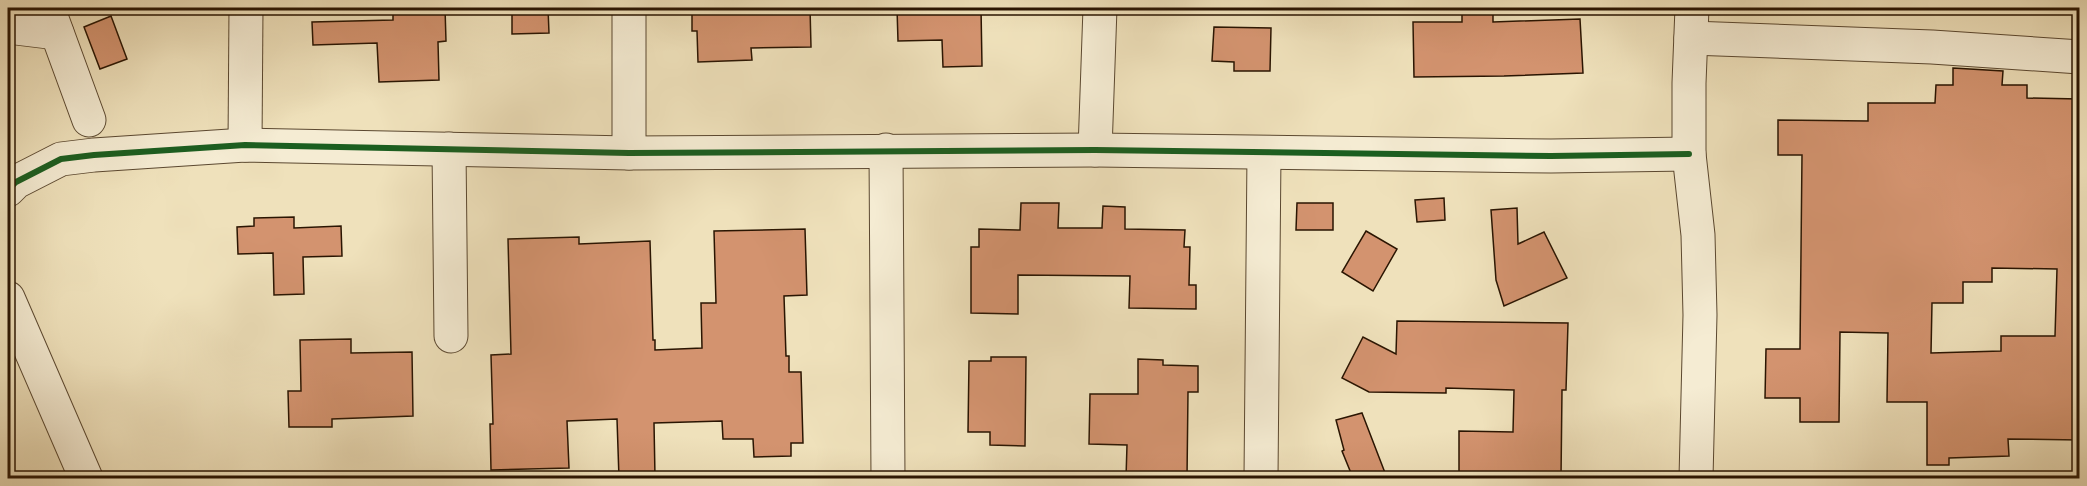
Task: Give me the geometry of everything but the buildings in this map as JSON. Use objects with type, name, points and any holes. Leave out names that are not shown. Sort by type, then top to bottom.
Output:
[{"type":"street","points":[[245,145],[246,8]]},
{"type":"street","points":[[628,153],[629,8]]},
{"type":"street","points":[[1095,150],[1100,8]]},
{"type":"street","points":[[8,27],[52,20],[89,120]]},
{"type":"street","points":[[1696,478],[1700,315],[1698,235],[1689,154],[1691,23],[1932,47],[2079,57]]},
{"type":"street","points":[[8,190],[16,182],[61,159],[245,145],[628,153],[1095,150],[1551,156],[1689,154]]},
{"type":"street","points":[[449,150],[452,336]]},
{"type":"street","points":[[886,150],[888,478]]},
{"type":"street","points":[[1261,478],[1264,153]]},
{"type":"street","points":[[8,298],[86,478]]},
{"type":"cycle path","points":[[8,190],[16,182],[61,159],[245,145],[629,153],[1095,150],[1551,156],[1689,154]]}]
